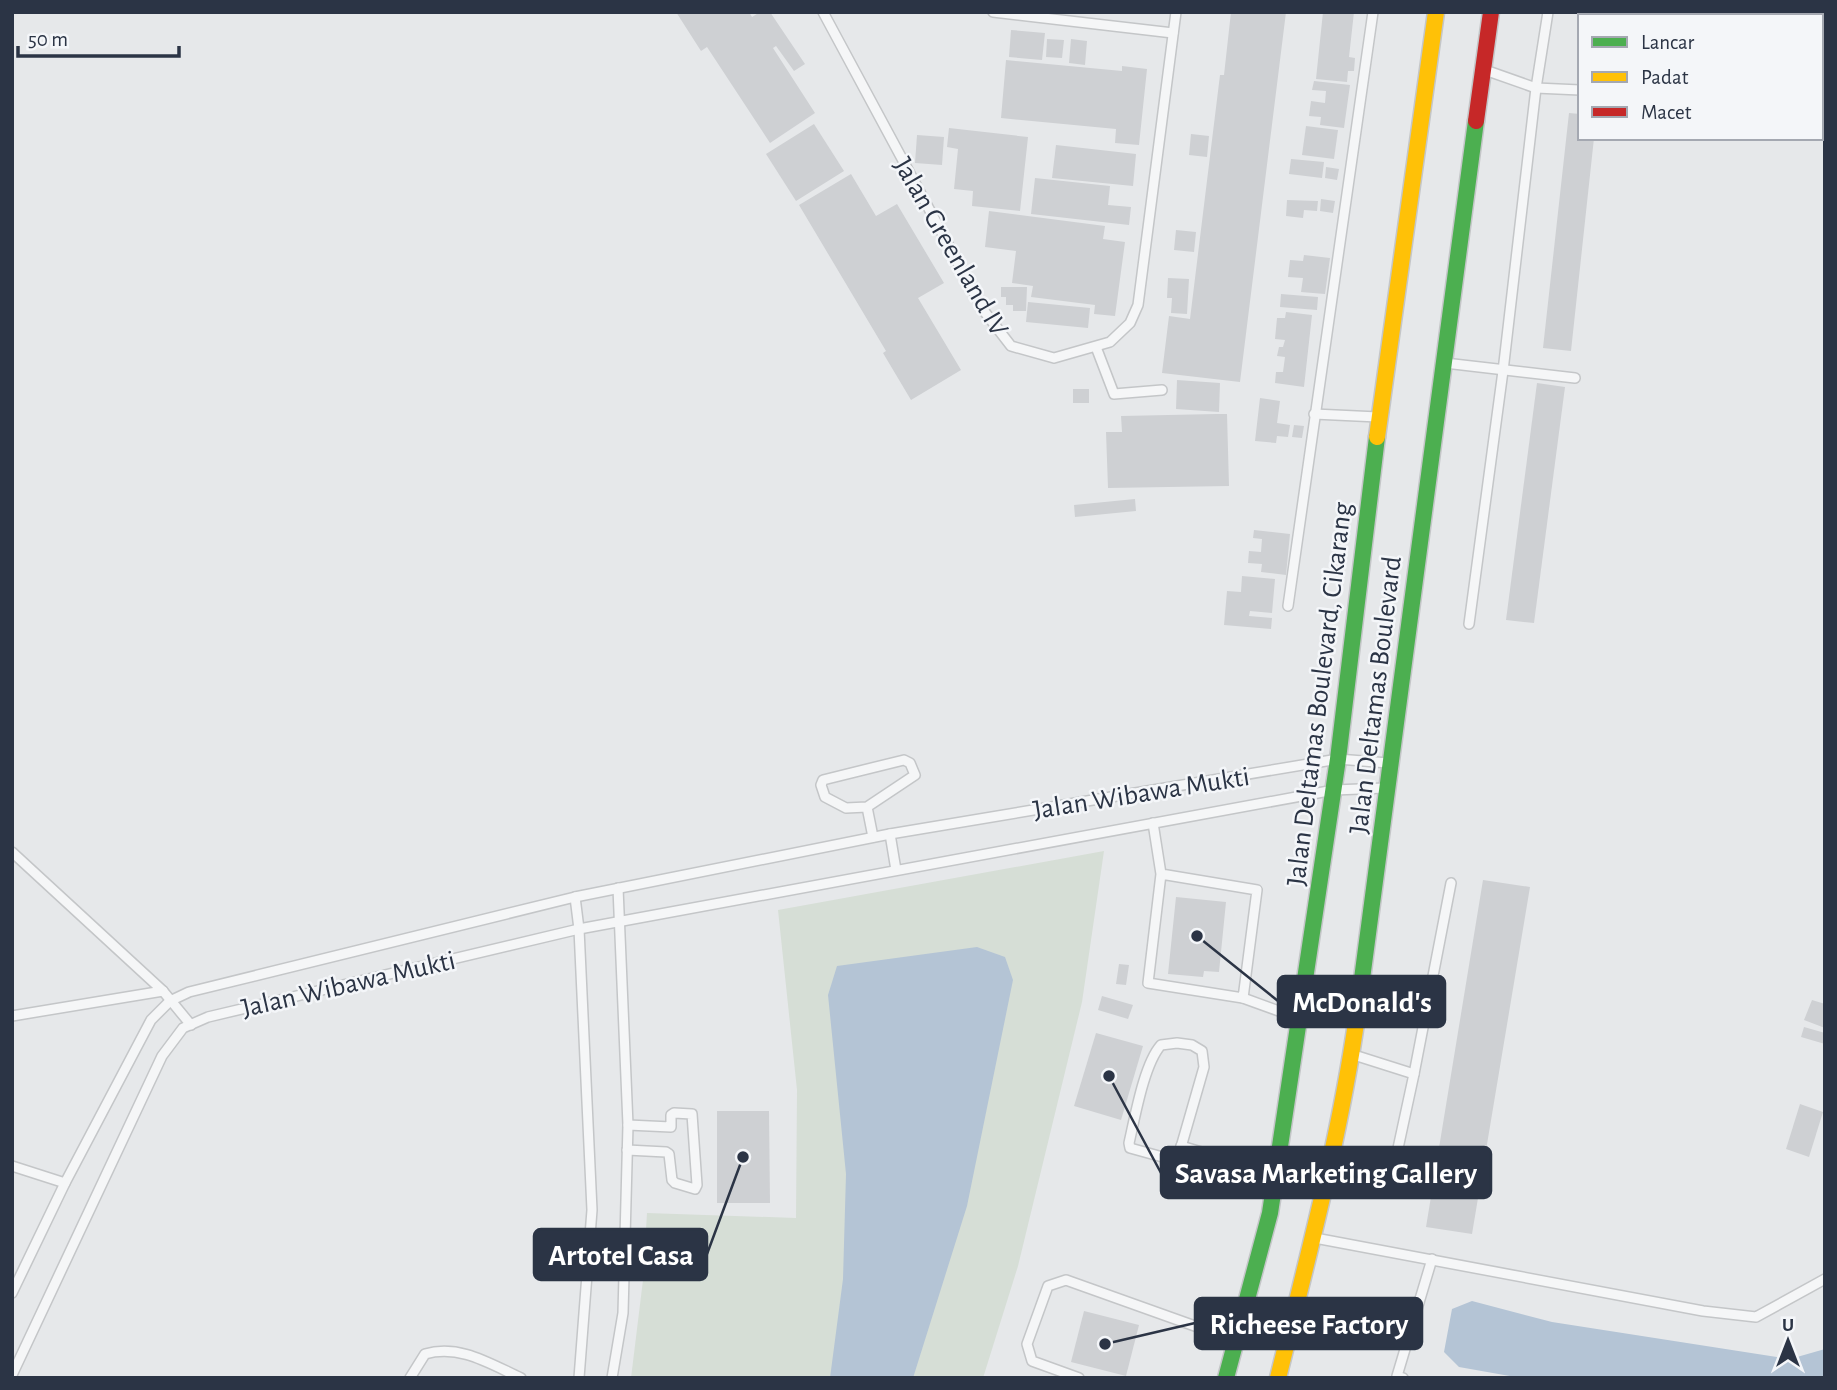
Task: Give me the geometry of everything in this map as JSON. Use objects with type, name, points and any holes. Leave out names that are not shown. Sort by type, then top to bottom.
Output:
[{"type":"street","name":"Jalan Deltamas Boulevard, Cikarang","points":[[1226,1378],[1269,1213],[1300,1018],[1334,790],[1379,417],[1436,12]]},
{"type":"street","name":"Jalan Deltamas Boulevard","points":[[1278,1378],[1313,1238],[1353,1054],[1491,12]]},
{"type":"lane","name":"Jalan Greenland IV","points":[[823,12],[984,311],[1006,342],[1049,358],[1110,342],[1126,328],[1139,300],[1175,12]]},
{"type":"lane","points":[[993,12],[1173,33]]},
{"type":"lane","points":[[1288,606],[1373,12]]},
{"type":"lane","points":[[1469,624],[1503,371],[1536,88],[1548,12]]},
{"type":"lane","points":[[1483,69],[1536,88],[1578,90]]},
{"type":"lane","points":[[1096,347],[1114,394],[1162,390]]},
{"type":"lane","points":[[1443,363],[1575,378]]},
{"type":"lane","points":[[1314,414],[1379,417]]},
{"type":"lane","points":[[904,760],[910,763],[915,775],[867,807],[846,808],[825,797],[822,780],[904,760]]},
{"type":"lane","name":"Jalan Wibawa Mukti","points":[[12,1293],[65,1183],[150,1020],[170,1001],[189,992],[575,897],[873,837],[1338,760],[1393,764]]},
{"type":"lane","name":"Jalan Wibawa Mukti","points":[[12,1376],[162,1056],[183,1028],[208,1017],[620,921],[1334,790],[1389,788]]},
{"type":"lane","points":[[867,807],[873,837]]},
{"type":"lane","points":[[1153,823],[1161,874],[1148,983],[1243,998],[1300,1018]]},
{"type":"lane","points":[[890,834],[896,870]]},
{"type":"lane","points":[[12,852],[163,991],[191,1025]]},
{"type":"lane","points":[[1161,874],[1257,890],[1243,998]]},
{"type":"lane","points":[[1389,1190],[1451,883]]},
{"type":"lane","points":[[612,1378],[623,1313],[628,1125],[618,888]]},
{"type":"lane","points":[[575,897],[579,929],[592,1210],[579,1378]]},
{"type":"lane","points":[[12,1016],[163,991]]},
{"type":"lane","points":[[1177,1161],[1205,1067],[1202,1051],[1192,1045],[1177,1043],[1161,1045],[1154,1053],[1136,1108],[1130,1148],[1177,1161],[1274,1181]]},
{"type":"lane","points":[[1353,1054],[1414,1074]]},
{"type":"lane","points":[[627,1150],[666,1152],[669,1154],[672,1180],[695,1189],[697,1185],[692,1114],[674,1113],[671,1115],[671,1126],[628,1125]]},
{"type":"lane","points":[[1181,1146],[1274,1181]]},
{"type":"lane","points":[[12,1166],[65,1183]]},
{"type":"lane","points":[[1313,1238],[1703,1311],[1756,1317],[1825,1279]]},
{"type":"lane","points":[[1403,1378],[1397,1376],[1432,1259]]},
{"type":"lane","points":[[1079,1378],[1032,1361],[1027,1344],[1048,1286],[1066,1280],[1237,1341]]},
{"type":"lane","points":[[410,1378],[425,1354],[439,1350],[457,1351],[521,1378]]},
{"type":"shaded area","points":[[1104,851],[1082,1002],[1018,1266],[983,1378],[631,1378],[643,1280],[647,1213],[796,1218],[797,1090],[778,910]]},
{"type":"water","points":[[977,947],[1005,957],[1013,980],[967,1206],[913,1378],[830,1378],[843,1279],[846,1174],[828,995],[837,966]]},
{"type":"water","points":[[1472,1301],[1552,1322],[1790,1359],[1825,1349],[1825,1378],[1521,1378],[1459,1367],[1444,1352],[1452,1309]]},
{"type":"building","points":[[676,12],[749,12],[752,17],[760,12],[770,12],[805,64],[794,71],[776,46],[773,48],[815,113],[770,143],[707,47],[701,51]]},
{"type":"building","points":[[1231,12],[1286,12],[1240,382],[1162,373],[1169,316],[1190,319],[1220,75],[1224,75]]},
{"type":"building","points":[[1323,12],[1354,12],[1349,57],[1355,58],[1354,71],[1348,71],[1347,82],[1316,79]]},
{"type":"building","points":[[1589,12],[1615,12],[1614,14]]},
{"type":"building","points":[[1628,12],[1654,12],[1654,14]]},
{"type":"building","points":[[1680,12],[1712,12],[1712,14]]},
{"type":"building","points":[[1011,30],[1045,33],[1042,60],[1009,57]]},
{"type":"building","points":[[1047,39],[1064,40],[1062,58],[1046,57]]},
{"type":"building","points":[[1071,39],[1087,41],[1085,65],[1069,63]]},
{"type":"building","points":[[1006,60],[1122,71],[1122,66],[1147,69],[1139,145],[1115,143],[1116,129],[1001,118]]},
{"type":"building","points":[[1314,81],[1350,85],[1344,128],[1320,125],[1321,117],[1309,116],[1311,101],[1325,103],[1326,91],[1312,90]]},
{"type":"building","points":[[1569,113],[1578,114],[1578,140],[1594,140],[1571,351],[1543,348]]},
{"type":"building","points":[[814,124],[844,171],[796,201],[766,154]]},
{"type":"building","points":[[1306,126],[1338,130],[1334,159],[1302,155]]},
{"type":"building","points":[[949,128],[1028,137],[1020,211],[972,206],[973,191],[954,189],[958,149],[947,147]]},
{"type":"building","points":[[1191,134],[1209,136],[1207,157],[1189,155]]},
{"type":"building","points":[[917,135],[944,137],[942,165],[915,163]]},
{"type":"building","points":[[1056,145],[1136,154],[1133,186],[1052,178]]},
{"type":"building","points":[[1291,159],[1324,162],[1322,178],[1289,174]]},
{"type":"building","points":[[1326,167],[1339,169],[1337,180],[1325,178]]},
{"type":"building","points":[[851,174],[876,216],[897,204],[944,283],[918,298],[961,370],[911,400],[883,353],[886,351],[799,205]]},
{"type":"building","points":[[1035,178],[1110,186],[1108,205],[1131,207],[1129,225],[1031,214]]},
{"type":"building","points":[[1321,199],[1335,201],[1333,213],[1320,211]]},
{"type":"building","points":[[1287,200],[1318,201],[1317,211],[1304,210],[1303,218],[1286,216]]},
{"type":"building","points":[[989,211],[1105,226],[1103,239],[1125,242],[1115,316],[1094,314],[1095,305],[1031,297],[1033,286],[1012,283],[1016,251],[985,247]]},
{"type":"building","points":[[1176,230],[1196,232],[1194,252],[1174,250]]},
{"type":"building","points":[[1304,255],[1330,258],[1325,294],[1301,292],[1303,278],[1288,277],[1290,260],[1303,261]]},
{"type":"building","points":[[1168,278],[1189,279],[1187,314],[1171,313],[1172,298],[1167,298]]},
{"type":"building","points":[[1001,287],[1027,287],[1026,311],[1013,311],[1013,305],[1006,305],[1006,297],[1001,297]]},
{"type":"building","points":[[1281,294],[1318,297],[1317,310],[1280,307]]},
{"type":"building","points":[[1028,302],[1090,308],[1088,328],[1026,322]]},
{"type":"building","points":[[1286,312],[1312,315],[1304,387],[1275,383],[1276,372],[1283,372],[1285,357],[1277,356],[1279,347],[1283,347],[1285,340],[1275,339],[1277,318],[1285,318]]},
{"type":"building","points":[[1177,380],[1220,383],[1219,412],[1176,409]]},
{"type":"building","points":[[1537,383],[1565,387],[1534,623],[1506,620]]},
{"type":"building","points":[[1073,389],[1089,389],[1089,403],[1073,403]]},
{"type":"building","points":[[1260,398],[1280,401],[1277,423],[1290,425],[1288,437],[1277,436],[1276,443],[1255,441]]},
{"type":"building","points":[[1227,414],[1229,486],[1108,488],[1106,432],[1122,432],[1121,416]]},
{"type":"building","points":[[1294,425],[1304,426],[1302,438],[1292,437]]},
{"type":"building","points":[[1135,499],[1136,511],[1075,517],[1074,505]]},
{"type":"building","points":[[1254,530],[1290,534],[1286,575],[1261,572],[1262,564],[1248,563],[1249,551],[1261,552],[1262,539],[1253,538]]},
{"type":"building","points":[[1242,576],[1275,579],[1272,613],[1250,611],[1249,616],[1272,618],[1271,629],[1224,625],[1227,591],[1241,592]]},
{"type":"building","points":[[1483,880],[1530,887],[1472,1234],[1426,1227]]},
{"type":"building","points":[[1176,897],[1226,902],[1219,972],[1204,971],[1203,977],[1168,974]]},
{"type":"building","points":[[1119,964],[1129,965],[1126,985],[1116,984]]},
{"type":"building","points":[[1102,996],[1133,1005],[1128,1019],[1098,1010]]},
{"type":"building","points":[[1812,1000],[1825,1004],[1825,1028],[1804,1020]]},
{"type":"building","points":[[1804,1027],[1825,1033],[1825,1044],[1801,1037]]},
{"type":"building","points":[[1096,1033],[1143,1046],[1121,1120],[1074,1106]]},
{"type":"building","points":[[1800,1104],[1823,1112],[1809,1157],[1786,1149]]},
{"type":"building","points":[[717,1111],[769,1111],[770,1203],[717,1203]]},
{"type":"building","points":[[1084,1311],[1139,1325],[1126,1376],[1071,1362]]},
{"type":"traffic: fast","points":[[1358,1009],[1476,121]]},
{"type":"traffic: fast","points":[[1226,1378],[1270,1213],[1338,759],[1377,437]]},
{"type":"traffic: slow","points":[[1377,437],[1436,12]]},
{"type":"traffic: slow","points":[[1278,1378],[1343,1102],[1358,1009]]},
{"type":"traffic: jam","points":[[1476,121],[1491,12]]},
{"type":"place","name":"McDonald's","points":[[1197,936]]},
{"type":"place","name":"Savasa Marketing Gallery","points":[[1109,1076]]},
{"type":"place","name":"Artotel Casa","points":[[743,1157]]},
{"type":"place","name":"Richeese Factory","points":[[1105,1344]]}]
